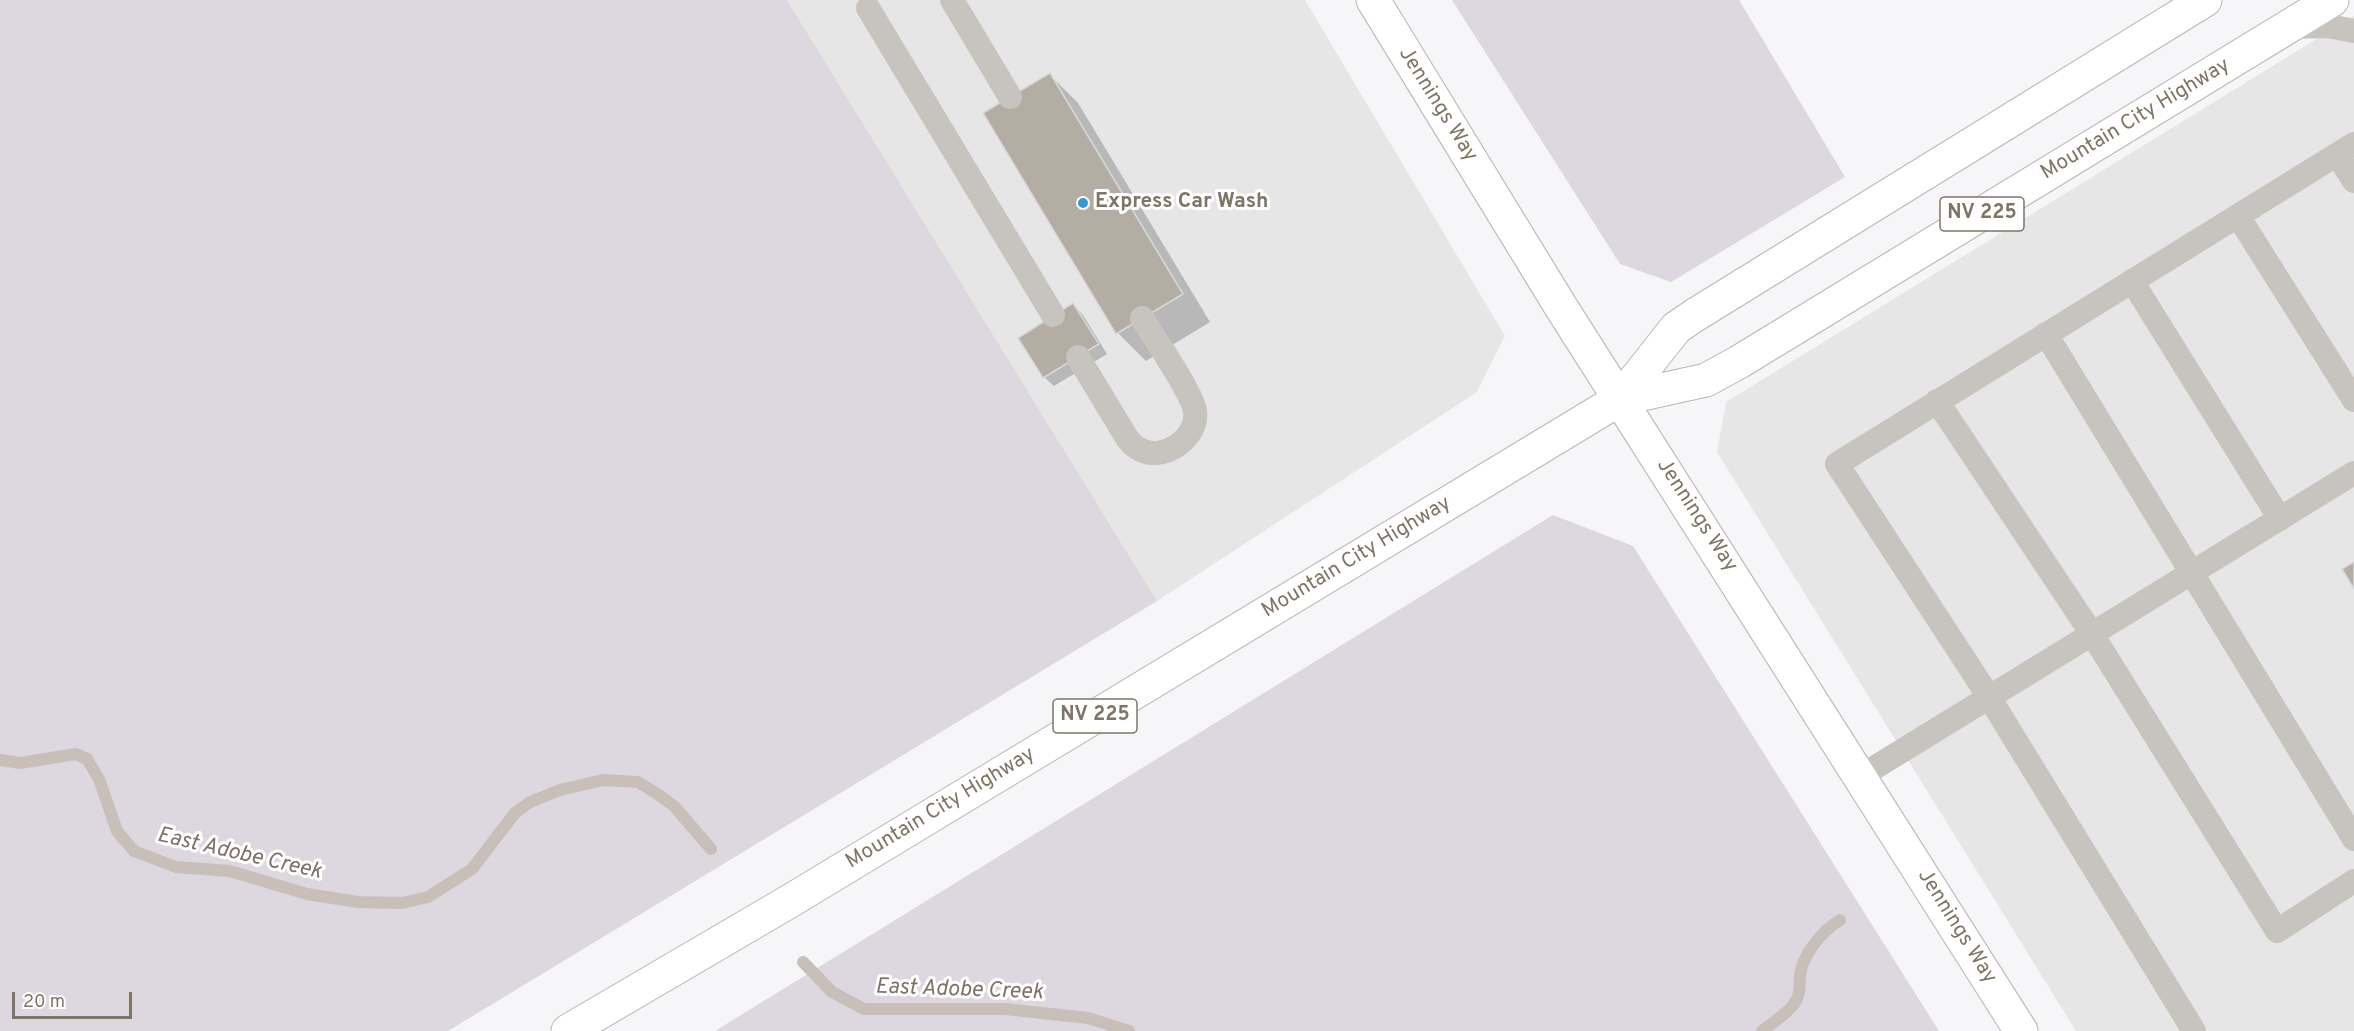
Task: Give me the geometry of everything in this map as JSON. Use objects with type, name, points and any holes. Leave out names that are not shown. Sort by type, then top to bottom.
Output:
[{"type":"main road","name":"Jennings Way","points":[[1373,0],[1620,399],[2021,1031]]},
{"type":"main road","name":"Mountain City Highway","points":[[1620,399],[1676,328],[1695,315],[2205,0]]},
{"type":"main road","name":"Mountain City Highway","points":[[568,1031],[790,901],[1620,399],[1706,380],[1739,362],[2332,0]]},
{"type":"lane","points":[[952,0],[1010,97]]},
{"type":"lane","points":[[868,8],[1053,315]]},
{"type":"lane","points":[[2288,27],[2328,26],[2354,31]]},
{"type":"lane","points":[[2194,1031],[1989,697],[1837,464],[2345,149],[2354,181]]},
{"type":"lane","points":[[2238,216],[2354,400]]},
{"type":"lane","points":[[2132,281],[2280,519]]},
{"type":"lane","points":[[1078,357],[1127,438],[1134,445],[1148,453],[1162,453],[1182,442],[1194,423],[1195,411],[1142,318]]},
{"type":"lane","points":[[2046,334],[2354,839]]},
{"type":"lane","points":[[1937,401],[2092,634],[2277,931],[2354,880]]},
{"type":"lane","points":[[1861,776],[2354,473]]},
{"type":"shaded area","points":[[0,0],[787,0],[1157,601],[448,1031],[0,1031]]},
{"type":"shaded area","points":[[787,0],[1305,0],[1505,336],[1477,392],[1157,601]]},
{"type":"shaded area","points":[[1452,0],[1739,0],[1845,177],[1671,282],[1620,264]]},
{"type":"shaded area","points":[[2354,16],[2354,1031],[2076,1031],[1717,452],[1726,402]]},
{"type":"shaded area","points":[[1553,515],[1633,546],[1939,1031],[715,1031]]},
{"type":"building","name":"Express Car Wash","points":[[1050,73],[1183,294],[1116,334],[983,113]]},
{"type":"building","points":[[1073,303],[1099,344],[1043,378],[1018,338]]},
{"type":"building","points":[[2354,562],[2354,589],[2342,569]]},
{"type":"waterway","name":"East Adobe Creek","points":[[0,760],[20,763],[76,754],[87,759],[99,779],[117,831],[134,851],[176,867],[230,871],[307,894],[358,902],[402,903],[428,897],[472,869],[515,813],[530,802],[560,790],[603,780],[638,782],[656,793],[674,806],[711,849]]},
{"type":"waterway","name":"East Adobe Creek","points":[[1762,1031],[1794,1004],[1799,994],[1802,968],[1809,952],[1826,930],[1840,920]]},
{"type":"waterway","name":"East Adobe Creek","points":[[803,962],[832,992],[864,1009],[1005,1009],[1088,1018],[1129,1031]]},
{"type":"place","name":"Express Car Wash","points":[[1083,203]]}]
